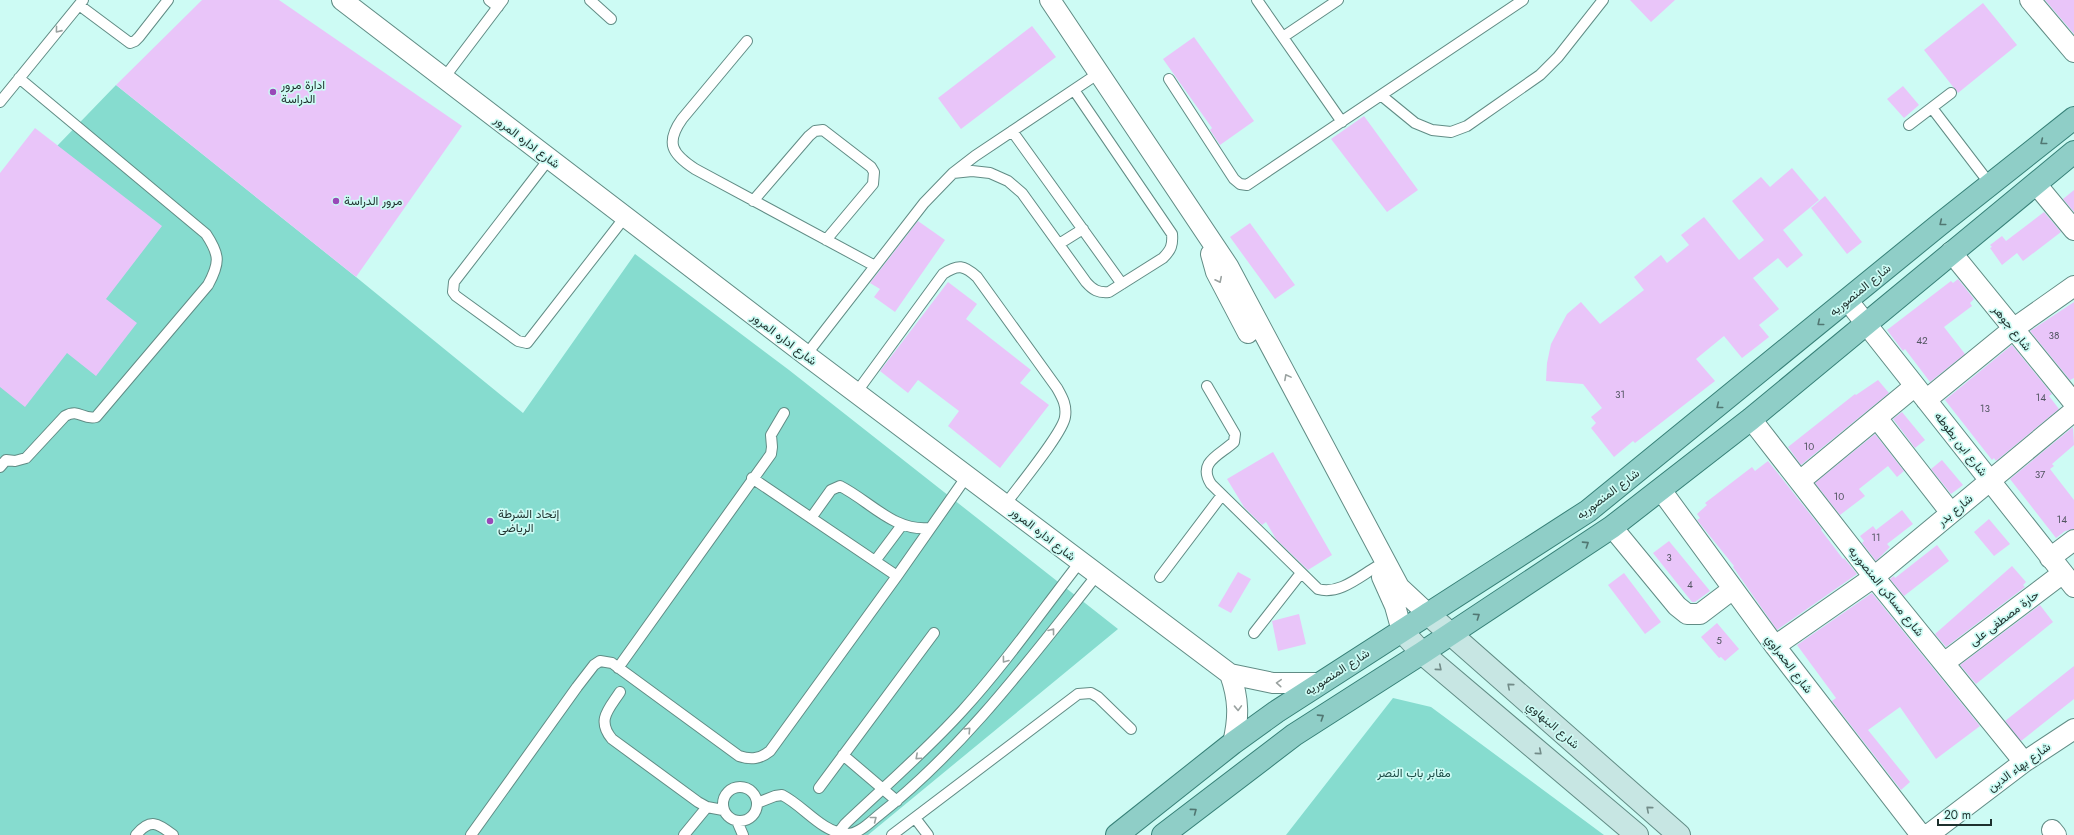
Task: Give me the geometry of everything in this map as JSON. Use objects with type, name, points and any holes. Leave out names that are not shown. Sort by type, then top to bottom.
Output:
[{"type":"main road","name":"شارع المنصوريه","points":[[1117,835],[1232,743],[1318,683],[1402,631],[1588,511],[1990,184],[2074,118]]},
{"type":"main road","points":[[1164,835],[1294,735],[1422,653],[1612,527],[1750,420],[1951,252],[2074,152]]},
{"type":"main road","name":"شارع البنهاوي","points":[[1428,614],[1679,835]]},
{"type":"main road","points":[[1402,631],[1422,653],[1637,835]]},
{"type":"main road","points":[[1276,712],[1294,735]]},
{"type":"street","name":"شارع اداره المرور","points":[[342,0],[856,393],[1230,674],[1273,683],[1318,683]]},
{"type":"street","points":[[1050,0],[1232,273],[1399,587],[1428,614]]},
{"type":"street","points":[[2030,0],[2074,52]]},
{"type":"street","points":[[2036,184],[2074,230]]},
{"type":"street","points":[[1211,242],[1212,257],[1223,286],[1390,593],[1402,631]]},
{"type":"street","name":"شارع جوهر","points":[[1951,252],[2074,403]]},
{"type":"street","points":[[1800,481],[1877,418],[1921,393],[2074,286]]},
{"type":"street","name":"شارع ابن بطوطه","points":[[1848,300],[2068,580]]},
{"type":"street","name":"شارع بدر","points":[[1775,646],[1874,577],[2074,411]]},
{"type":"street","points":[[1877,418],[1951,513]]},
{"type":"street","name":"شارع مساكن المنصوريه","points":[[1750,420],[1800,481],[1874,577],[2024,762]]},
{"type":"street","name":"شارع الحمراوي","points":[[1661,490],[1775,646],[1921,835]]},
{"type":"street","points":[[1612,527],[1677,606],[1687,614],[1700,614],[1734,589]]},
{"type":"street","points":[[2050,558],[2074,540]]},
{"type":"street","name":"حارة مصطفى على","points":[[1944,663],[2068,580]]},
{"type":"street","points":[[1230,674],[1236,691],[1239,708],[1237,726],[1232,743]]},
{"type":"street","name":"شارع بهاء الدين","points":[[1928,835],[2024,762],[2074,729]]},
{"type":"lane","points":[[0,102],[81,3],[130,42],[135,41],[139,37],[168,0]]},
{"type":"lane","points":[[444,78],[501,3],[489,0]]},
{"type":"lane","points":[[590,0],[611,19]]},
{"type":"lane","points":[[1257,0],[1342,122]]},
{"type":"lane","points":[[1283,37],[1338,0]]},
{"type":"lane","points":[[1169,79],[1234,179],[1240,184],[1247,185],[1382,96],[1523,0]]},
{"type":"lane","points":[[1382,96],[1415,123],[1432,130],[1451,132],[1467,126],[1540,75],[1558,57],[1603,0]]},
{"type":"lane","points":[[747,41],[677,125],[673,132],[673,147],[682,160],[753,201],[875,266]]},
{"type":"lane","points":[[806,355],[924,203],[953,173],[1012,131],[1099,73]]},
{"type":"lane","points":[[2,461],[15,461],[26,458],[65,416],[70,413],[78,412],[90,418],[96,417],[208,285],[217,268],[216,250],[206,234],[19,78]]},
{"type":"lane","points":[[953,173],[972,171],[990,173],[1008,181],[1022,193],[1092,289],[1100,293],[1109,292],[1163,258],[1170,252],[1173,243],[1172,234],[1074,90]]},
{"type":"lane","points":[[1909,124],[1951,93]]},
{"type":"lane","points":[[1932,108],[1990,184]]},
{"type":"lane","points":[[753,201],[809,136],[815,131],[823,130],[871,167],[875,178],[873,184],[826,240]]},
{"type":"lane","points":[[1012,131],[1122,284]]},
{"type":"lane","points":[[549,159],[454,282],[452,292],[456,296],[518,341],[527,343],[625,217]]},
{"type":"lane","points":[[1059,244],[1083,229]]},
{"type":"lane","points":[[856,393],[943,274],[954,266],[967,268],[977,277],[1057,388],[1065,402],[1065,417],[1059,432],[1005,505]]},
{"type":"lane","points":[[1207,386],[1235,434],[1234,442],[1212,459],[1206,467],[1206,476],[1222,495],[1318,589],[1327,592],[1336,590],[1376,567]]},
{"type":"lane","points":[[618,668],[752,478],[771,454],[771,435],[784,413]]},
{"type":"lane","points":[[471,835],[594,665],[600,661],[606,661],[618,668],[739,756],[751,759],[763,756],[770,751],[897,576],[966,476]]},
{"type":"lane","points":[[752,478],[897,576]]},
{"type":"lane","points":[[812,518],[831,490],[840,486],[902,525],[916,529],[930,528]]},
{"type":"lane","points":[[1160,577],[1222,495]]},
{"type":"lane","points":[[875,561],[902,525]]},
{"type":"lane","points":[[839,832],[845,824],[924,751],[964,710],[1080,562]]},
{"type":"lane","points":[[1254,633],[1301,573]]},
{"type":"lane","points":[[757,803],[782,795],[826,827],[846,834],[860,830],[897,801],[943,756],[1014,679],[1097,575]]},
{"type":"lane","points":[[819,788],[934,633]]},
{"type":"lane","points":[[620,692],[605,717],[604,725],[607,732],[618,743],[707,807],[723,810]]},
{"type":"lane","points":[[892,835],[1078,694],[1091,693],[1098,697],[1131,729]]},
{"type":"lane","points":[[844,755],[897,801]]},
{"type":"lane","points":[[736,787],[744,787],[750,790],[755,796],[757,803],[756,811],[751,817],[745,821],[737,821],[729,817],[723,810],[722,802],[724,795],[729,790],[736,787]]},
{"type":"lane","points":[[684,835],[707,807]]},
{"type":"lane","points":[[915,818],[928,835]]},
{"type":"lane","points":[[737,821],[743,835]]},
{"type":"lane","points":[[136,835],[148,825],[155,824],[162,826],[173,835]]},
{"type":"green space","name":"إتحاد الشرطة الرياضى","points":[[116,85],[523,413],[635,254],[789,370],[1118,629],[868,835],[0,835],[0,205]]},
{"type":"green space","name":"مقابر باب النصر","points":[[1393,698],[1431,707],[1604,835],[1286,835]]},
{"type":"building","name":"مرور الدراسة","points":[[202,0],[279,0],[462,126],[356,277],[116,85]]},
{"type":"building","points":[[1630,0],[1675,0],[1651,22]]},
{"type":"building","points":[[2045,0],[2074,0],[2074,34]]},
{"type":"building","points":[[1983,3],[2017,45],[1958,93],[1924,50]]},
{"type":"building","points":[[1032,26],[1056,57],[961,129],[938,98]]},
{"type":"building","points":[[1194,37],[1254,121],[1220,145],[1210,130],[1212,128],[1163,59]]},
{"type":"building","points":[[1903,86],[1919,105],[1904,118],[1887,99]]},
{"type":"building","points":[[1364,116],[1418,190],[1387,212],[1331,139]]},
{"type":"building","points":[[35,128],[162,226],[106,299],[137,323],[96,376],[67,353],[25,407],[0,387],[0,173]]},
{"type":"building","points":[[1792,168],[1819,200],[1783,230],[1803,255],[1787,268],[1778,258],[1753,278],[1779,309],[1759,325],[1769,337],[1742,358],[1724,336],[1696,359],[1715,381],[1635,443],[1633,441],[1614,457],[1591,428],[1596,423],[1591,417],[1602,408],[1583,384],[1546,381],[1547,363],[1551,344],[1567,314],[1581,302],[1600,324],[1644,290],[1634,277],[1661,255],[1667,263],[1689,245],[1681,235],[1704,217],[1739,260],[1764,240],[1732,201],[1761,177],[1770,187]]},
{"type":"building","points":[[2074,190],[2074,212],[2063,199]]},
{"type":"building","points":[[1825,196],[1862,242],[1847,254],[1811,208]]},
{"type":"building","points":[[2044,212],[2061,232],[2023,261],[2017,253],[2002,265],[1990,248],[1992,247],[1990,245],[2002,236],[2006,241]]},
{"type":"building","points":[[918,221],[945,240],[895,312],[874,297],[880,289],[870,283]]},
{"type":"building","points":[[1250,223],[1295,285],[1275,299],[1230,237]]},
{"type":"building","points":[[1958,279],[1974,299],[1970,303],[1972,306],[1944,327],[1965,354],[1930,382],[1905,349],[1903,351],[1887,330],[1951,281],[1953,283]]},
{"type":"building","points":[[948,282],[977,304],[966,319],[1031,370],[1020,383],[1049,405],[1000,468],[948,426],[959,411],[918,380],[908,393],[880,371]]},
{"type":"building","points":[[2074,302],[2074,378],[2070,380],[2030,331]]},
{"type":"building","points":[[2012,345],[2052,394],[2049,396],[2059,409],[1996,461],[1994,458],[1992,460],[1945,400]]},
{"type":"building","points":[[1878,380],[1889,393],[1801,465],[1788,447],[1855,394],[1856,395]]},
{"type":"building","points":[[1902,412],[1925,440],[1915,448],[1893,419]]},
{"type":"building","points":[[2073,427],[2074,445],[2052,464],[2054,466],[2050,469],[2074,500],[2074,529],[2065,531],[2056,538],[2010,479]]},
{"type":"building","points":[[1875,434],[1904,471],[1897,477],[1888,466],[1859,489],[1865,496],[1840,515],[1815,483]]},
{"type":"building","points":[[1273,452],[1332,555],[1308,570],[1276,539],[1266,522],[1262,525],[1244,507],[1227,479]]},
{"type":"building","points":[[1942,460],[1963,485],[1951,494],[1931,469]]},
{"type":"building","points":[[1768,461],[1822,529],[1821,530],[1843,559],[1844,558],[1857,574],[1777,630],[1733,567],[1734,566],[1697,520],[1700,518],[1697,514],[1707,505],[1705,503],[1752,467],[1755,471]]},
{"type":"building","points":[[1902,510],[1913,524],[1887,544],[1890,547],[1876,561],[1862,543],[1864,541],[1860,536],[1873,526],[1876,530]]},
{"type":"building","points":[[1989,519],[2010,544],[1994,556],[1974,532]]},
{"type":"building","points":[[1669,541],[1710,591],[1695,602],[1692,602],[1653,553]]},
{"type":"building","points":[[1937,545],[1949,561],[1904,596],[1890,579],[1894,576],[1895,578]]},
{"type":"building","points":[[2012,566],[2026,582],[2023,585],[2025,587],[1946,647],[1935,634]]},
{"type":"building","points":[[1238,572],[1251,579],[1231,613],[1218,606]]},
{"type":"building","points":[[1624,573],[1661,622],[1645,634],[1608,585]]},
{"type":"building","points":[[1872,593],[1980,726],[1936,759],[1900,707],[1868,730],[1910,782],[1901,790],[1832,701],[1836,698],[1797,645]]},
{"type":"building","points":[[2040,605],[2053,622],[1976,684],[1960,665]]},
{"type":"building","points":[[1299,614],[1306,644],[1278,651],[1272,621]]},
{"type":"building","points":[[1717,623],[1739,649],[1725,661],[1721,657],[1719,658],[1701,637]]},
{"type":"building","points":[[2074,666],[2074,699],[2021,741],[2005,721]]},
{"type":"place","name":"ادارة مرور الدراسة","points":[[273,92]]},
{"type":"place","name":"مرور الدراسة","points":[[336,201]]},
{"type":"place","name":"إتحاد الشرطة الرياضى","points":[[490,521]]}]
